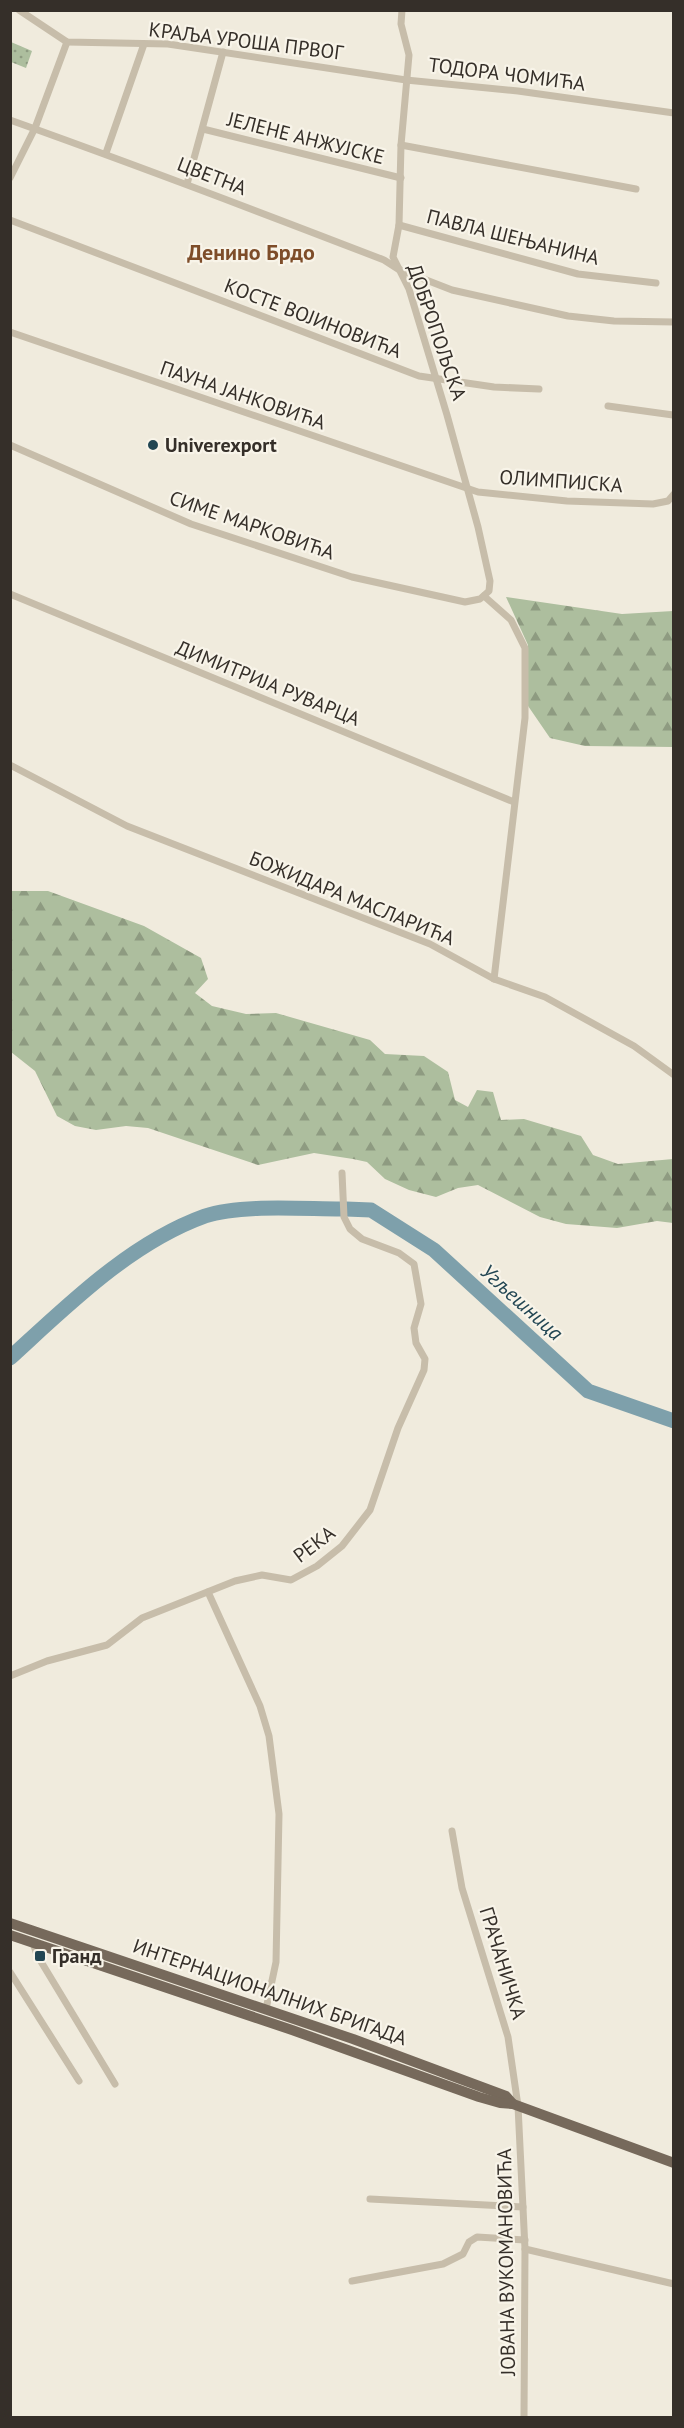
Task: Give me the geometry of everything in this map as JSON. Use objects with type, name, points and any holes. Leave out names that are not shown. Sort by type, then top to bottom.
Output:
[{"type":"main road","name":"ИНТЕРНАЦИОНАЛНИХ БРИГАДА","points":[[10,1923],[266,2009],[506,2096],[516,2105]]},
{"type":"main road","name":"ИНТЕРНАЦИОНАЛНИХ БРИГАДА","points":[[10,1935],[281,2026],[475,2095],[500,2103],[516,2105],[674,2163]]},
{"type":"street","points":[[10,178],[35,128],[67,42],[19,10]]},
{"type":"street","name":"ТОДОРА ЧОМИЋА","points":[[402,10],[401,24],[409,55],[406,80],[518,91],[674,113]]},
{"type":"street","name":"КРАЉА УРОША ПРВОГ","points":[[67,42],[168,44],[406,80]]},
{"type":"street","points":[[106,153],[144,44]]},
{"type":"street","points":[[187,184],[223,52]]},
{"type":"street","name":"ДОБРОПОЉСКА","points":[[406,80],[401,145],[399,225],[393,256],[409,289],[467,487],[490,581],[486,593]]},
{"type":"street","name":"ЦВЕТНА","points":[[10,120],[187,184],[384,260],[398,269],[452,290],[568,316],[614,321],[674,322]]},
{"type":"street","name":"ЈЕЛЕНЕ АНЖУЈСКЕ","points":[[203,129],[401,178]]},
{"type":"street","points":[[401,145],[636,189]]},
{"type":"street","name":"КОСТЕ ВОЈИНОВИЋА","points":[[10,220],[419,376],[494,387],[539,389]]},
{"type":"street","name":"ПАВЛА ШЕЊАНИНА","points":[[399,225],[578,274],[656,283]]},
{"type":"street","name":"ПАУНА ЈАНКОВИЋА","points":[[10,332],[202,400],[467,487]]},
{"type":"street","points":[[608,406],[673,414],[674,422]]},
{"type":"street","name":"СИМЕ МАРКОВИЋА","points":[[10,445],[191,524],[352,577],[465,602],[480,599],[486,593]]},
{"type":"street","name":"ОЛИМПИЈСКА","points":[[467,487],[478,492],[567,501],[653,504],[668,501],[674,494]]},
{"type":"street","points":[[486,593],[511,621],[525,648],[525,718],[494,979]]},
{"type":"street","name":"ДИМИТРИЈА РУВАРЦА","points":[[10,594],[514,802]]},
{"type":"street","name":"БОЖИДАРА МАСЛАРИЋА","points":[[10,765],[127,826],[430,944],[494,979],[545,997],[634,1046],[674,1075]]},
{"type":"street","name":"РЕКА","points":[[10,1676],[47,1661],[107,1645],[142,1618],[250,1576],[262,1575],[291,1580],[317,1566],[342,1546],[370,1510],[398,1428],[424,1370],[425,1359],[416,1343],[414,1328],[421,1304],[414,1264],[399,1253],[362,1239],[350,1229],[344,1217],[342,1173]]},
{"type":"street","points":[[208,1592],[260,1706],[269,1736],[279,1814],[276,1962],[266,2009]]},
{"type":"street","name":"ГРАЧАНИЧКА","points":[[452,1831],[462,1887],[508,2037],[516,2105]]},
{"type":"street","points":[[33,1943],[37,1955],[115,2084]]},
{"type":"street","points":[[10,1972],[79,2081]]},
{"type":"street","name":"ЈОВАНА ВУКОМАНОВИЋА","points":[[516,2105],[525,2240],[524,2418]]},
{"type":"street","points":[[370,2199],[523,2207]]},
{"type":"street","points":[[352,2281],[443,2264],[463,2254],[469,2242],[477,2237],[525,2240]]},
{"type":"street","points":[[525,2249],[674,2284]]},
{"type":"green space","points":[[11,42],[32,51],[26,68],[11,62]]},
{"type":"green space","points":[[506,597],[622,614],[673,611],[673,747],[585,746],[550,738],[526,703],[528,645]]},
{"type":"green space","points":[[10,891],[48,891],[144,926],[201,958],[208,979],[195,993],[212,1006],[246,1014],[276,1013],[370,1040],[385,1054],[424,1056],[448,1072],[455,1100],[468,1107],[477,1090],[493,1092],[501,1120],[524,1119],[581,1136],[593,1155],[618,1164],[673,1159],[673,1223],[657,1221],[617,1228],[566,1224],[540,1217],[478,1185],[458,1188],[436,1197],[409,1190],[385,1179],[367,1162],[353,1159],[314,1153],[258,1165],[148,1128],[126,1126],[96,1130],[75,1126],[57,1116],[35,1071],[11,1052]]},
{"type":"waterway","name":"Угљешница","points":[[10,1358],[101,1277],[151,1242],[177,1228],[205,1216],[236,1210],[341,1209]]},
{"type":"waterway","name":"Угљешница","points":[[346,1209],[371,1210],[434,1250],[588,1391],[674,1421]]},
{"type":"place","name":"Univerexport","points":[[153,445]]},
{"type":"place","name":"Гранд","points":[[40,1956]]},
{"type":"district","name":"Денино Брдо","points":[[251,252]]}]
